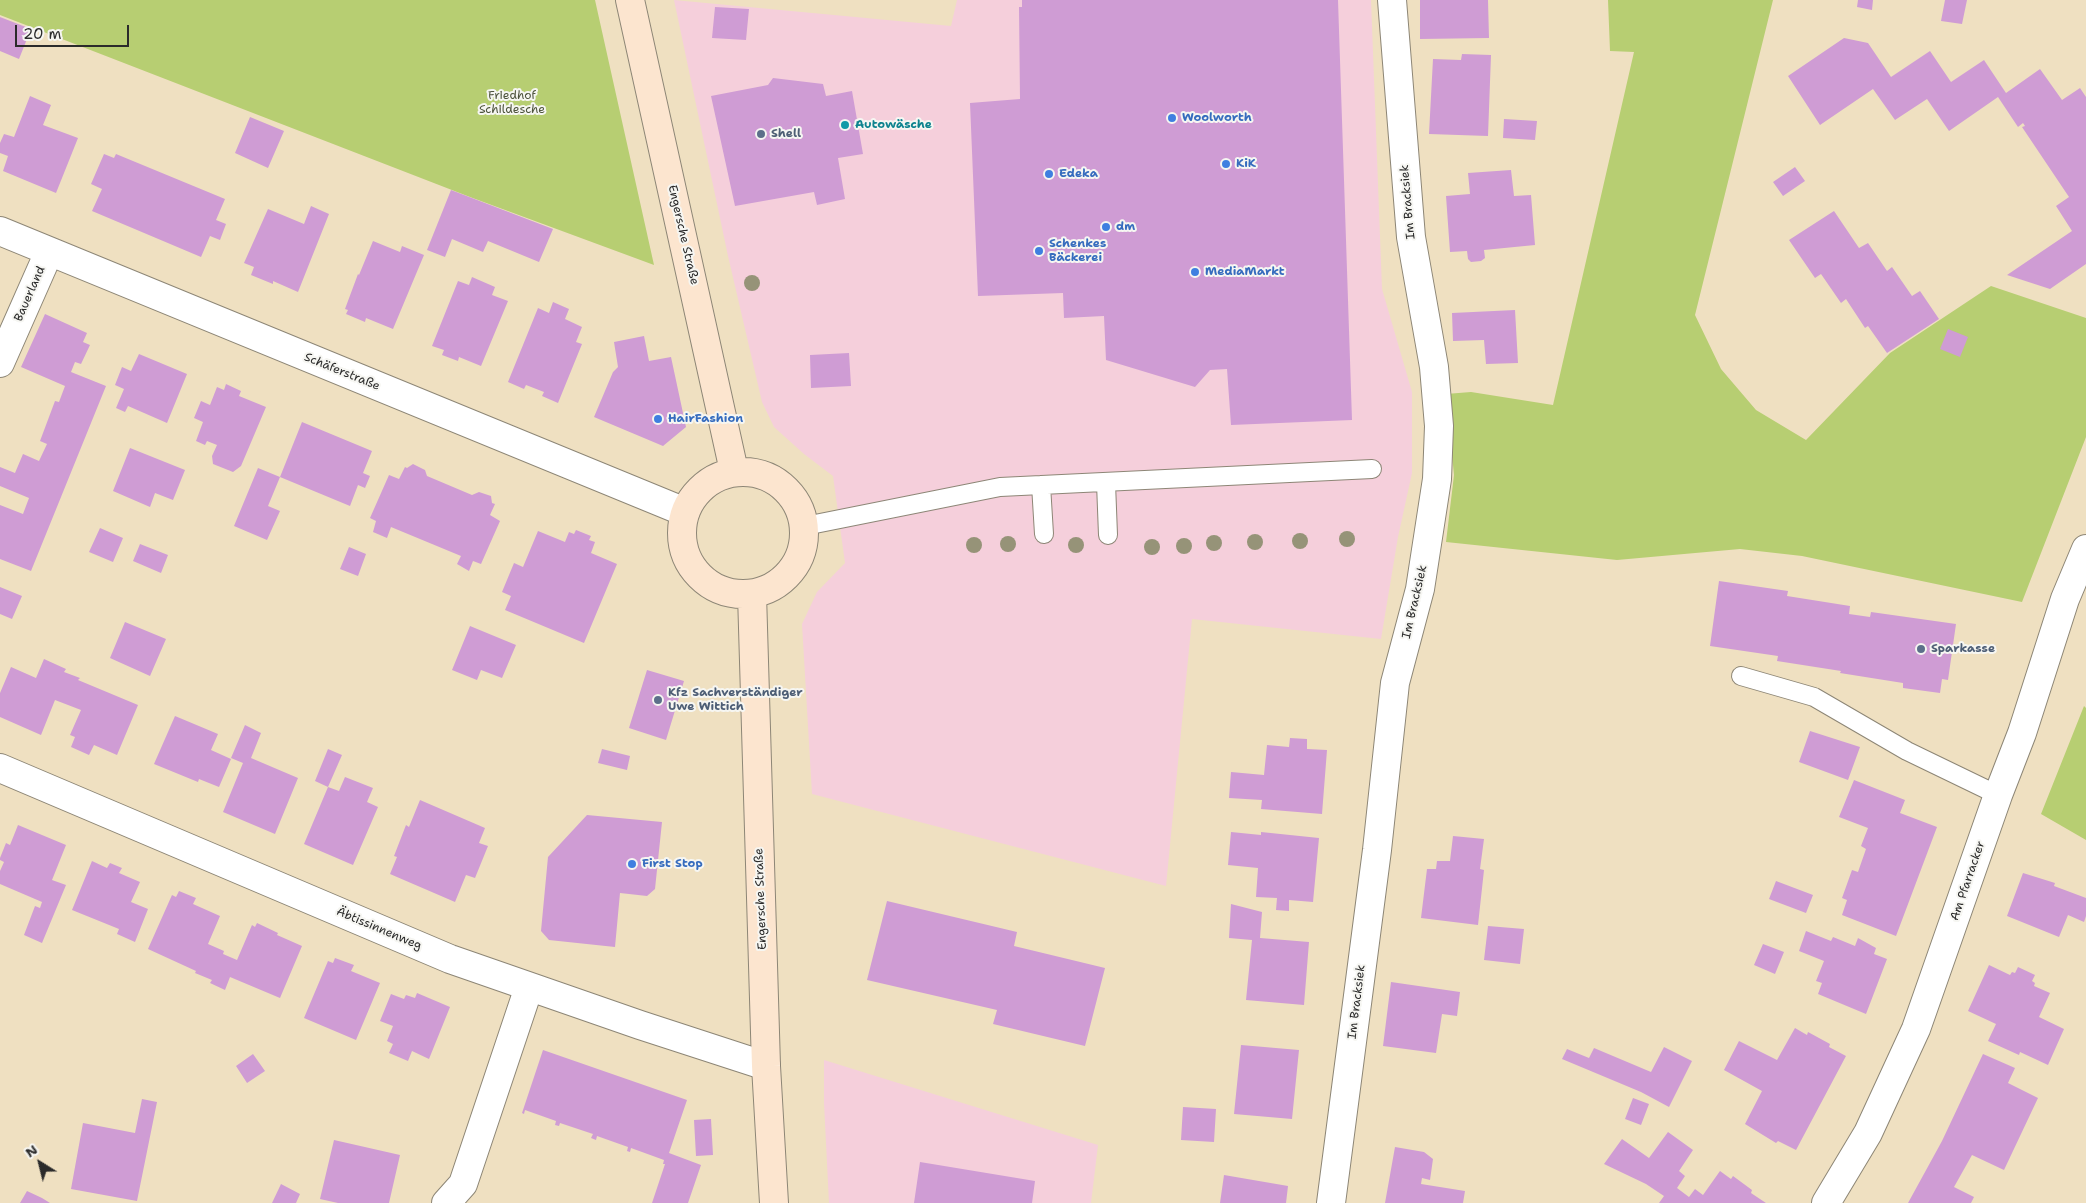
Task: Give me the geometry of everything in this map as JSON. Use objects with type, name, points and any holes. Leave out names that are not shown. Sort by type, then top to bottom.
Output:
[{"type":"main road","name":"Engersche Straße","points":[[630,0],[734,472]]},
{"type":"main road","points":[[734,472],[754,472],[778,482],[788,491],[800,507],[804,526],[803,545],[797,563],[785,578],[770,588],[752,594],[730,593],[711,586],[695,572],[683,547],[681,533],[685,512],[692,497],[704,485],[718,476],[734,472]]},
{"type":"main road","name":"Engersche Straße","points":[[752,594],[766,1066],[774,1203]]},
{"type":"street","name":"Im Bracksiek","points":[[1331,1203],[1377,850],[1395,683],[1420,589],[1437,479],[1439,426],[1434,367],[1411,237],[1392,0]]},
{"type":"street","name":"Schäferstraße","points":[[0,232],[685,512]]},
{"type":"street","name":"Bauerland","points":[[0,363],[49,252]]},
{"type":"street","name":"Am Pfarracker","points":[[1826,1203],[1868,1133],[1916,1029],[1998,795],[2022,733],[2065,599],[2086,549]]},
{"type":"street","name":"Äbtissinnenweg","points":[[0,768],[450,959],[766,1066]]},
{"type":"street","points":[[446,1203],[463,1184],[529,987]]},
{"type":"lane","points":[[804,526],[1000,487],[1372,469]]},
{"type":"lane","points":[[1106,483],[1108,535]]},
{"type":"lane","points":[[1041,485],[1044,534]]},
{"type":"lane","points":[[1741,676],[1814,697],[1907,751],[1998,795]]},
{"type":"shaded area","points":[[674,0],[951,26],[957,0],[1371,0],[1382,289],[1412,392],[1412,473],[1398,537],[1381,639],[1192,619],[1166,886],[812,794],[802,624],[817,592],[845,563],[833,476],[804,454],[774,427],[762,402],[728,256]]},
{"type":"shaded area","points":[[824,1060],[1098,1145],[1091,1203],[829,1203],[824,1103]]},
{"type":"green space","name":"Friedhof Schildesche","points":[[0,0],[595,0],[654,265],[470,197],[0,15]]},
{"type":"green space","points":[[1608,0],[1773,0],[1695,315],[1721,369],[1756,410],[1806,440],[1890,353],[1991,286],[2086,318],[2086,437],[2022,602],[1802,556],[1740,549],[1617,560],[1446,542],[1454,475],[1446,394],[1471,392],[1553,405],[1634,52],[1610,51]]},
{"type":"green space","points":[[2084,706],[2086,708],[2086,840],[2041,814]]},
{"type":"building","points":[[1022,0],[1338,0],[1352,420],[1231,425],[1227,369],[1210,370],[1195,387],[1106,360],[1104,316],[1064,318],[1063,293],[978,296],[970,103],[1020,99],[1019,7],[1022,7]]},
{"type":"building","points":[[1420,0],[1488,0],[1489,38],[1420,39]]},
{"type":"building","points":[[1858,0],[1873,0],[1872,10],[1857,7]]},
{"type":"building","points":[[1945,0],[1967,0],[1962,24],[1941,21]]},
{"type":"building","points":[[715,7],[749,9],[746,40],[712,38]]},
{"type":"building","points":[[0,17],[31,29],[19,59],[0,51]]},
{"type":"building","points":[[1844,38],[1868,43],[1891,77],[1930,51],[1951,82],[1984,60],[2006,93],[2040,69],[2062,100],[2080,88],[2086,97],[2086,264],[2050,289],[2007,275],[2072,231],[2056,206],[2069,197],[2022,127],[2025,126],[2023,123],[2018,127],[1998,97],[1949,131],[1927,99],[1895,120],[1873,89],[1820,125],[1788,76]]},
{"type":"building","points":[[1462,54],[1491,55],[1488,136],[1429,134],[1433,59],[1461,60]]},
{"type":"building","points":[[773,78],[823,84],[826,96],[852,91],[863,154],[838,158],[845,199],[817,205],[814,192],[735,206],[711,96],[768,85]]},
{"type":"building","points":[[30,96],[51,105],[43,125],[78,138],[56,193],[3,171],[8,156],[0,153],[0,143],[4,134],[14,137]]},
{"type":"building","points":[[250,117],[284,131],[268,168],[235,153]]},
{"type":"building","points":[[1504,119],[1537,121],[1535,140],[1503,138]]},
{"type":"building","points":[[104,154],[114,158],[116,154],[225,199],[216,220],[226,224],[220,240],[210,236],[201,257],[92,211],[102,189],[91,184]]},
{"type":"building","points":[[1795,167],[1805,181],[1783,196],[1773,182]]},
{"type":"building","points":[[1511,170],[1514,196],[1531,195],[1535,245],[1484,250],[1485,258],[1481,261],[1471,262],[1468,259],[1467,251],[1450,252],[1446,196],[1470,194],[1468,173]]},
{"type":"building","points":[[451,190],[553,229],[539,262],[488,241],[483,252],[452,239],[445,257],[427,250]]},
{"type":"building","points":[[311,206],[329,214],[298,292],[273,281],[273,284],[251,275],[254,267],[244,263],[268,209],[304,224]]},
{"type":"building","points":[[1834,211],[1859,248],[1868,243],[1887,271],[1892,267],[1912,296],[1920,291],[1939,319],[1887,353],[1868,326],[1865,328],[1846,299],[1841,303],[1821,274],[1815,278],[1789,240]]},
{"type":"building","points":[[373,241],[400,252],[402,246],[424,255],[393,329],[366,318],[365,322],[346,314],[348,310],[345,309]]},
{"type":"building","points":[[472,277],[495,287],[492,295],[508,301],[481,366],[459,357],[458,361],[442,355],[444,350],[432,346],[458,281],[469,285]]},
{"type":"building","points":[[553,302],[569,309],[565,319],[582,327],[576,342],[582,344],[558,403],[542,396],[544,392],[526,385],[524,389],[508,382],[538,308],[549,313]]},
{"type":"building","points":[[1515,310],[1518,363],[1486,364],[1484,340],[1453,341],[1452,313]]},
{"type":"building","points":[[45,314],[87,333],[83,342],[90,345],[81,364],[75,362],[71,372],[106,386],[31,571],[0,559],[0,505],[23,514],[29,498],[0,486],[0,467],[15,473],[23,454],[39,461],[47,444],[40,441],[55,401],[59,402],[65,386],[21,367]]},
{"type":"building","points":[[1948,329],[1968,337],[1960,357],[1940,349]]},
{"type":"building","points":[[644,336],[649,361],[671,357],[686,427],[663,446],[594,417],[613,372],[618,367],[614,342]]},
{"type":"building","points":[[849,353],[851,386],[811,388],[810,355]]},
{"type":"building","points":[[139,354],[187,374],[167,423],[128,406],[125,412],[116,408],[124,389],[115,385],[122,367],[131,371]]},
{"type":"building","points":[[226,384],[241,391],[239,396],[266,407],[241,466],[233,472],[213,464],[212,456],[217,445],[207,441],[205,445],[196,441],[203,422],[194,418],[201,401],[210,405],[217,387],[224,390]]},
{"type":"building","points":[[302,422],[372,451],[363,473],[370,476],[365,488],[358,485],[350,506],[280,477]]},
{"type":"building","points":[[130,448],[185,470],[173,500],[155,493],[150,507],[113,491]]},
{"type":"building","points":[[413,464],[425,470],[427,476],[472,495],[479,492],[491,496],[492,503],[495,504],[490,515],[500,521],[481,564],[473,561],[469,571],[457,564],[461,556],[391,527],[387,538],[373,532],[376,521],[370,518],[389,475],[399,479],[405,467],[407,468]]},
{"type":"building","points":[[258,468],[280,477],[268,506],[280,511],[267,540],[234,526]]},
{"type":"building","points":[[100,528],[123,538],[113,562],[89,552]]},
{"type":"building","points":[[576,530],[591,536],[589,540],[595,542],[591,553],[617,564],[584,643],[505,610],[511,596],[502,592],[514,563],[523,567],[538,531],[565,542],[569,532],[574,534]]},
{"type":"building","points":[[140,544],[168,555],[161,573],[133,561]]},
{"type":"building","points":[[349,547],[366,554],[358,576],[340,569]]},
{"type":"building","points":[[1719,581],[1788,591],[1787,596],[1850,606],[1849,614],[1870,617],[1871,612],[1956,624],[1948,680],[1942,679],[1940,693],[1903,688],[1903,683],[1777,661],[1778,656],[1710,646]]},
{"type":"building","points":[[0,587],[22,596],[12,619],[0,614]]},
{"type":"building","points":[[125,622],[166,639],[150,676],[110,658]]},
{"type":"building","points":[[470,626],[516,645],[502,678],[481,670],[477,680],[452,670]]},
{"type":"building","points":[[44,659],[66,669],[64,672],[80,678],[78,680],[138,705],[117,755],[94,745],[89,755],[71,747],[75,737],[70,735],[81,710],[55,700],[41,735],[0,717],[0,693],[11,667],[36,678]]},
{"type":"building","name":"Kfz Sachverständiger Uwe Wittich","points":[[647,670],[684,681],[666,740],[629,728]]},
{"type":"building","points":[[175,716],[218,734],[211,750],[231,759],[219,787],[199,779],[198,782],[154,764]]},
{"type":"building","points":[[245,725],[261,733],[251,758],[298,778],[275,834],[223,812],[243,763],[231,758]]},
{"type":"building","points":[[1810,731],[1860,747],[1848,780],[1799,762]]},
{"type":"building","points":[[1290,738],[1307,739],[1307,749],[1327,750],[1322,814],[1261,809],[1262,800],[1229,798],[1231,772],[1264,775],[1267,745],[1289,747]]},
{"type":"building","points":[[328,749],[342,755],[328,787],[315,781]]},
{"type":"building","points":[[602,749],[630,756],[627,770],[598,763]]},
{"type":"building","points":[[345,777],[373,788],[367,802],[378,807],[353,865],[304,844],[328,787],[339,791]]},
{"type":"building","points":[[1854,780],[1905,800],[1900,813],[1937,827],[1896,936],[1842,915],[1847,900],[1842,898],[1852,870],[1858,872],[1866,849],[1861,846],[1868,828],[1839,817]]},
{"type":"building","points":[[420,800],[485,828],[479,843],[488,846],[475,878],[466,875],[455,902],[390,874],[397,857],[394,856],[406,825],[409,827]]},
{"type":"building","points":[[587,815],[662,822],[655,889],[647,896],[620,893],[615,947],[549,940],[541,931],[548,857]]},
{"type":"building","points":[[18,825],[66,845],[52,880],[66,885],[42,943],[24,935],[35,906],[40,908],[42,902],[0,884],[0,871],[4,862],[0,858],[6,843],[10,845]]},
{"type":"building","points":[[1231,832],[1261,835],[1261,832],[1319,838],[1313,902],[1289,900],[1289,911],[1276,910],[1277,898],[1256,897],[1258,868],[1228,865]]},
{"type":"building","points":[[1453,836],[1484,839],[1480,869],[1484,870],[1478,925],[1421,918],[1427,869],[1436,869],[1437,861],[1450,861]]},
{"type":"building","points":[[92,861],[107,868],[110,863],[122,868],[119,873],[140,882],[131,902],[148,909],[135,942],[117,934],[119,929],[72,910]]},
{"type":"building","points":[[2023,873],[2055,883],[2054,886],[2086,898],[2084,922],[2068,915],[2059,937],[2007,916]]},
{"type":"building","points":[[1776,881],[1813,895],[1806,913],[1769,899]]},
{"type":"building","points":[[179,891],[196,898],[193,904],[220,916],[208,944],[224,951],[223,954],[237,960],[252,925],[255,927],[257,923],[278,933],[277,935],[302,946],[280,998],[230,977],[225,990],[210,983],[212,980],[195,973],[196,971],[148,949],[172,895],[176,897]]},
{"type":"building","points":[[887,901],[1017,932],[1014,946],[1105,968],[1085,1046],[993,1024],[997,1010],[867,980]]},
{"type":"building","points":[[1231,904],[1262,912],[1260,938],[1309,942],[1304,1005],[1246,1000],[1252,940],[1229,938]]},
{"type":"building","points":[[1488,926],[1524,929],[1520,964],[1484,960]]},
{"type":"building","points":[[1806,931],[1831,941],[1833,937],[1855,946],[1858,938],[1876,948],[1874,954],[1887,959],[1866,1014],[1818,994],[1822,983],[1816,981],[1824,961],[1799,951]]},
{"type":"building","points":[[1763,944],[1784,952],[1775,974],[1754,965]]},
{"type":"building","points":[[335,958],[354,965],[351,971],[380,983],[356,1040],[304,1018],[328,961],[333,963]]},
{"type":"building","points":[[1989,965],[2010,975],[2012,972],[2015,973],[2018,967],[2035,975],[2032,981],[2035,983],[2034,986],[2050,993],[2039,1017],[2064,1029],[2048,1065],[2020,1052],[2019,1055],[1988,1041],[1996,1024],[1968,1011]]},
{"type":"building","points":[[1391,982],[1460,992],[1457,1016],[1442,1014],[1436,1053],[1383,1046]]},
{"type":"building","points":[[417,993],[450,1007],[429,1059],[412,1051],[408,1061],[389,1053],[393,1044],[387,1041],[393,1026],[380,1021],[391,994],[404,999],[406,995],[415,998]]},
{"type":"building","points":[[1795,1028],[1807,1035],[1808,1032],[1830,1044],[1829,1047],[1846,1056],[1796,1150],[1778,1141],[1776,1143],[1745,1124],[1762,1091],[1724,1070],[1739,1041],[1777,1060]]},
{"type":"building","points":[[1241,1045],[1299,1050],[1292,1119],[1234,1114]]},
{"type":"building","points":[[1664,1047],[1692,1061],[1669,1107],[1641,1092],[1562,1059],[1567,1049],[1589,1058],[1594,1048],[1651,1072]]},
{"type":"building","points":[[543,1050],[687,1100],[669,1153],[701,1165],[688,1203],[652,1203],[665,1164],[663,1164],[664,1160],[631,1148],[630,1152],[627,1151],[628,1147],[597,1136],[596,1140],[591,1138],[593,1134],[560,1123],[559,1126],[555,1125],[556,1121],[525,1110],[524,1114],[522,1113]]},
{"type":"building","points":[[253,1054],[265,1071],[247,1083],[236,1066]]},
{"type":"building","points":[[1983,1054],[2015,1068],[2008,1083],[2038,1098],[2004,1170],[1972,1155],[1954,1187],[1974,1197],[1971,1203],[1908,1203],[1942,1141]]},
{"type":"building","points":[[1633,1098],[1649,1104],[1641,1125],[1625,1119]]},
{"type":"building","points":[[142,1099],[157,1102],[137,1201],[71,1189],[83,1123],[135,1133]]},
{"type":"building","points":[[1183,1107],[1216,1109],[1214,1142],[1181,1140]]},
{"type":"building","points":[[711,1119],[713,1155],[696,1156],[694,1120]]},
{"type":"building","points":[[1668,1132],[1693,1150],[1679,1171],[1685,1176],[1677,1188],[1689,1197],[1695,1189],[1703,1195],[1720,1171],[1731,1179],[1733,1176],[1752,1190],[1751,1193],[1766,1203],[1659,1203],[1664,1196],[1646,1184],[1604,1164],[1622,1139],[1649,1158]]},
{"type":"building","points":[[334,1140],[400,1155],[389,1203],[338,1203],[320,1199]]},
{"type":"building","points":[[1395,1147],[1424,1152],[1433,1159],[1430,1180],[1422,1178],[1421,1184],[1465,1191],[1463,1203],[1385,1203]]},
{"type":"building","points":[[920,1162],[1035,1181],[1032,1203],[914,1203]]},
{"type":"building","points":[[1224,1175],[1288,1186],[1286,1203],[1220,1203]]},
{"type":"building","points":[[281,1184],[300,1194],[296,1203],[272,1203]]},
{"type":"building","points":[[27,1191],[42,1198],[50,1203],[20,1203]]},
{"type":"place","name":"Woolworth","points":[[1172,118]]},
{"type":"place","name":"Autowäsche","points":[[845,125]]},
{"type":"place","name":"Shell","points":[[761,134]]},
{"type":"place","name":"KiK","points":[[1226,164]]},
{"type":"place","name":"Edeka","points":[[1049,174]]},
{"type":"place","name":"dm","points":[[1106,227]]},
{"type":"place","name":"Schenkes Bäckerei","points":[[1039,251]]},
{"type":"place","name":"MediaMarkt","points":[[1195,272]]},
{"type":"place","name":"HairFashion","points":[[658,419]]},
{"type":"place","name":"Sparkasse","points":[[1921,649]]},
{"type":"place","name":"Kfz Sachverständiger Uwe Wittich","points":[[658,700]]},
{"type":"place","name":"First Stop","points":[[632,864]]}]
